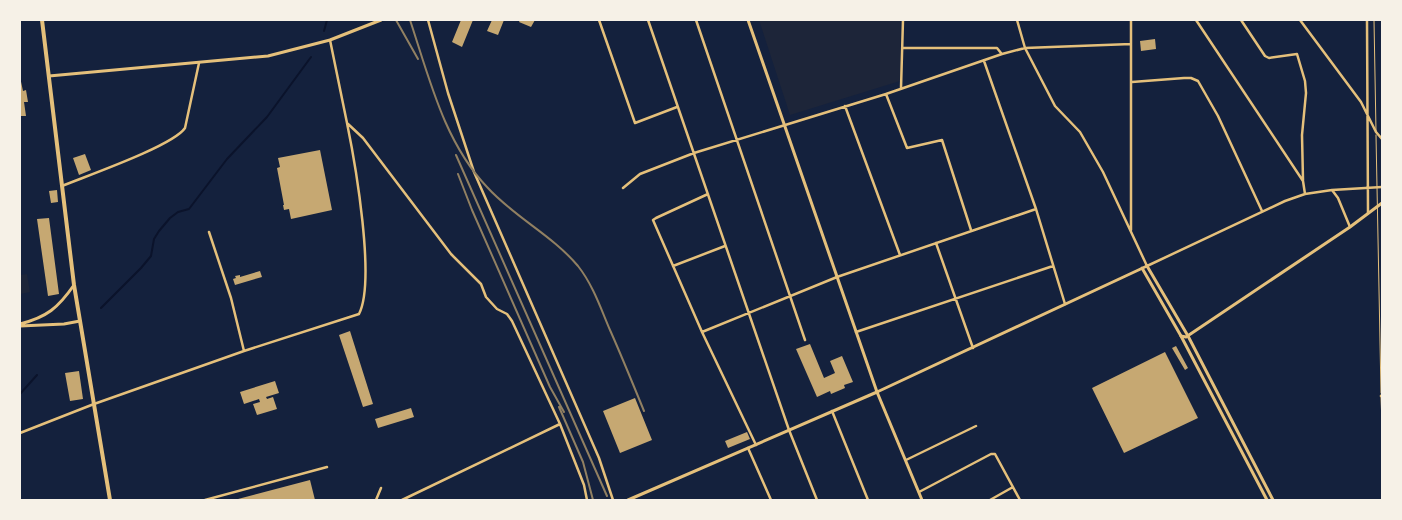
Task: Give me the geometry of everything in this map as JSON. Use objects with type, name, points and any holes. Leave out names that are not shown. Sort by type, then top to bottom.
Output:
[{"type":"main road","points":[[42,20],[74,285],[110,500]]},
{"type":"main road","points":[[49,76],[268,56],[330,40],[381,20]]},
{"type":"main road","points":[[748,20],[786,125],[877,392],[922,500]]},
{"type":"main road","points":[[1181,336],[1188,336],[1350,227],[1382,203]]},
{"type":"main road","points":[[628,500],[877,392],[1147,266],[1188,336],[1273,500]]},
{"type":"main road","points":[[1142,268],[1181,336],[1266,500]]},
{"type":"main road","points":[[20,325],[41,318],[49,313],[58,306],[74,285]]},
{"type":"main road","points":[[20,325],[31,326],[80,321]]},
{"type":"street","points":[[428,20],[445,84],[474,172],[599,458],[613,500]]},
{"type":"street","points":[[599,20],[634,124],[677,107]]},
{"type":"street","points":[[648,20],[789,430],[817,500]]},
{"type":"street","points":[[696,20],[789,296],[806,340]]},
{"type":"street","points":[[901,88],[903,20]]},
{"type":"street","points":[[1017,20],[1025,48],[1055,106],[1080,132],[1103,172],[1147,266],[1262,211],[1305,194],[1332,190],[1382,188]]},
{"type":"street","points":[[1131,20],[1131,231]]},
{"type":"street","points":[[1196,20],[1303,181]]},
{"type":"street","points":[[1241,20],[1264,56],[1269,58],[1297,54],[1305,81],[1306,93],[1302,135],[1305,194]]},
{"type":"street","points":[[1300,20],[1361,102],[1376,132],[1382,139]]},
{"type":"street","points":[[1367,20],[1368,214]]},
{"type":"street","points":[[20,434],[94,404],[244,351],[359,314],[362,307],[365,266],[359,198],[347,123],[330,40]]},
{"type":"street","points":[[623,188],[640,174],[694,153],[886,94],[1002,54],[1025,48],[1131,44]]},
{"type":"street","points":[[903,48],[997,48],[1002,54]]},
{"type":"street","points":[[984,61],[1036,209],[1065,304]]},
{"type":"street","points":[[62,186],[159,146],[181,134],[185,128],[199,63]]},
{"type":"street","points":[[1132,82],[1184,78],[1198,81],[1218,116],[1262,211]]},
{"type":"street","points":[[886,94],[907,148],[942,140],[971,230]]},
{"type":"street","points":[[845,106],[900,255]]},
{"type":"street","points":[[347,123],[363,138],[451,254],[481,284],[486,296],[497,309],[507,314],[512,321],[560,424],[584,485],[587,500]]},
{"type":"street","points":[[1332,190],[1350,227]]},
{"type":"street","points":[[708,194],[653,220],[702,332],[756,445]]},
{"type":"street","points":[[702,332],[837,277],[1036,209]]},
{"type":"street","points":[[210,232],[231,298],[244,351]]},
{"type":"street","points":[[936,243],[973,348]]},
{"type":"street","points":[[673,266],[725,245]]},
{"type":"street","points":[[856,332],[1053,266]]},
{"type":"street","points":[[832,411],[868,500]]},
{"type":"street","points":[[402,500],[560,424]]},
{"type":"street","points":[[906,460],[976,426]]},
{"type":"street","points":[[748,448],[770,500]]},
{"type":"street","points":[[919,492],[991,454],[995,454],[1020,500]]},
{"type":"street","points":[[205,500],[327,467]]},
{"type":"street","points":[[990,500],[1013,487]]},
{"type":"street","points":[[376,500],[381,488]]},
{"type":"lane","points":[[1374,20],[1382,424]]},
{"type":"shaded area","points":[[759,20],[900,20],[900,81],[790,115]]},
{"type":"shaded area","points":[[27,274],[30,292],[20,294],[20,275]]},
{"type":"shaded area","points":[[1186,340],[1188,341],[1271,500],[1268,500]]},
{"type":"building","points":[[461,20],[473,20],[462,47],[452,42]]},
{"type":"building","points":[[492,20],[504,20],[498,35],[487,31]]},
{"type":"building","points":[[520,20],[535,20],[531,27],[519,22]]},
{"type":"building","points":[[1155,39],[1156,49],[1141,51],[1140,41]]},
{"type":"building","points":[[20,77],[23,91],[26,90],[28,102],[24,102],[26,116],[20,116]]},
{"type":"building","points":[[320,150],[332,210],[291,219],[289,209],[284,210],[277,168],[280,167],[278,158]]},
{"type":"building","points":[[85,154],[91,170],[79,175],[73,158]]},
{"type":"building","points":[[57,190],[58,202],[51,203],[49,191]]},
{"type":"building","points":[[49,218],[59,294],[48,296],[37,219]]},
{"type":"building","points":[[260,271],[262,277],[235,285],[233,279],[236,278],[235,276],[240,275],[240,277]]},
{"type":"building","points":[[350,331],[373,404],[363,407],[339,335]]},
{"type":"building","points":[[810,344],[824,378],[835,373],[830,361],[842,356],[853,382],[844,385],[845,388],[831,394],[830,391],[817,397],[796,349]]},
{"type":"building","points":[[1176,346],[1188,368],[1185,370],[1172,348]]},
{"type":"building","points":[[1165,352],[1198,418],[1124,453],[1092,388]]},
{"type":"building","points":[[79,371],[83,399],[70,401],[65,373]]},
{"type":"building","points":[[275,381],[279,393],[266,397],[267,399],[273,397],[277,409],[257,415],[253,404],[260,402],[259,399],[244,404],[240,392]]},
{"type":"building","points":[[635,398],[652,440],[620,453],[603,411]]},
{"type":"building","points":[[411,408],[414,417],[378,428],[375,419]]},
{"type":"building","points":[[747,432],[750,439],[728,448],[725,441]]},
{"type":"building","points":[[310,480],[315,500],[238,500],[238,499]]},
{"type":"waterway","points":[[324,31],[327,20]]},
{"type":"waterway","points":[[101,308],[141,268],[151,256],[154,239],[159,231],[178,212],[189,209],[227,159],[267,117],[311,57]]},
{"type":"waterway","points":[[20,394],[37,375]]},
{"type":"railway","points":[[396,20],[418,59]]},
{"type":"railway","points":[[410,20],[439,108],[460,150],[472,169],[487,187],[509,208],[557,245],[583,273],[596,297],[644,411]]},
{"type":"railway","points":[[456,155],[607,496]]},
{"type":"railway","points":[[458,174],[550,387],[564,412]]},
{"type":"railway","points":[[559,407],[583,462],[593,500]]}]
